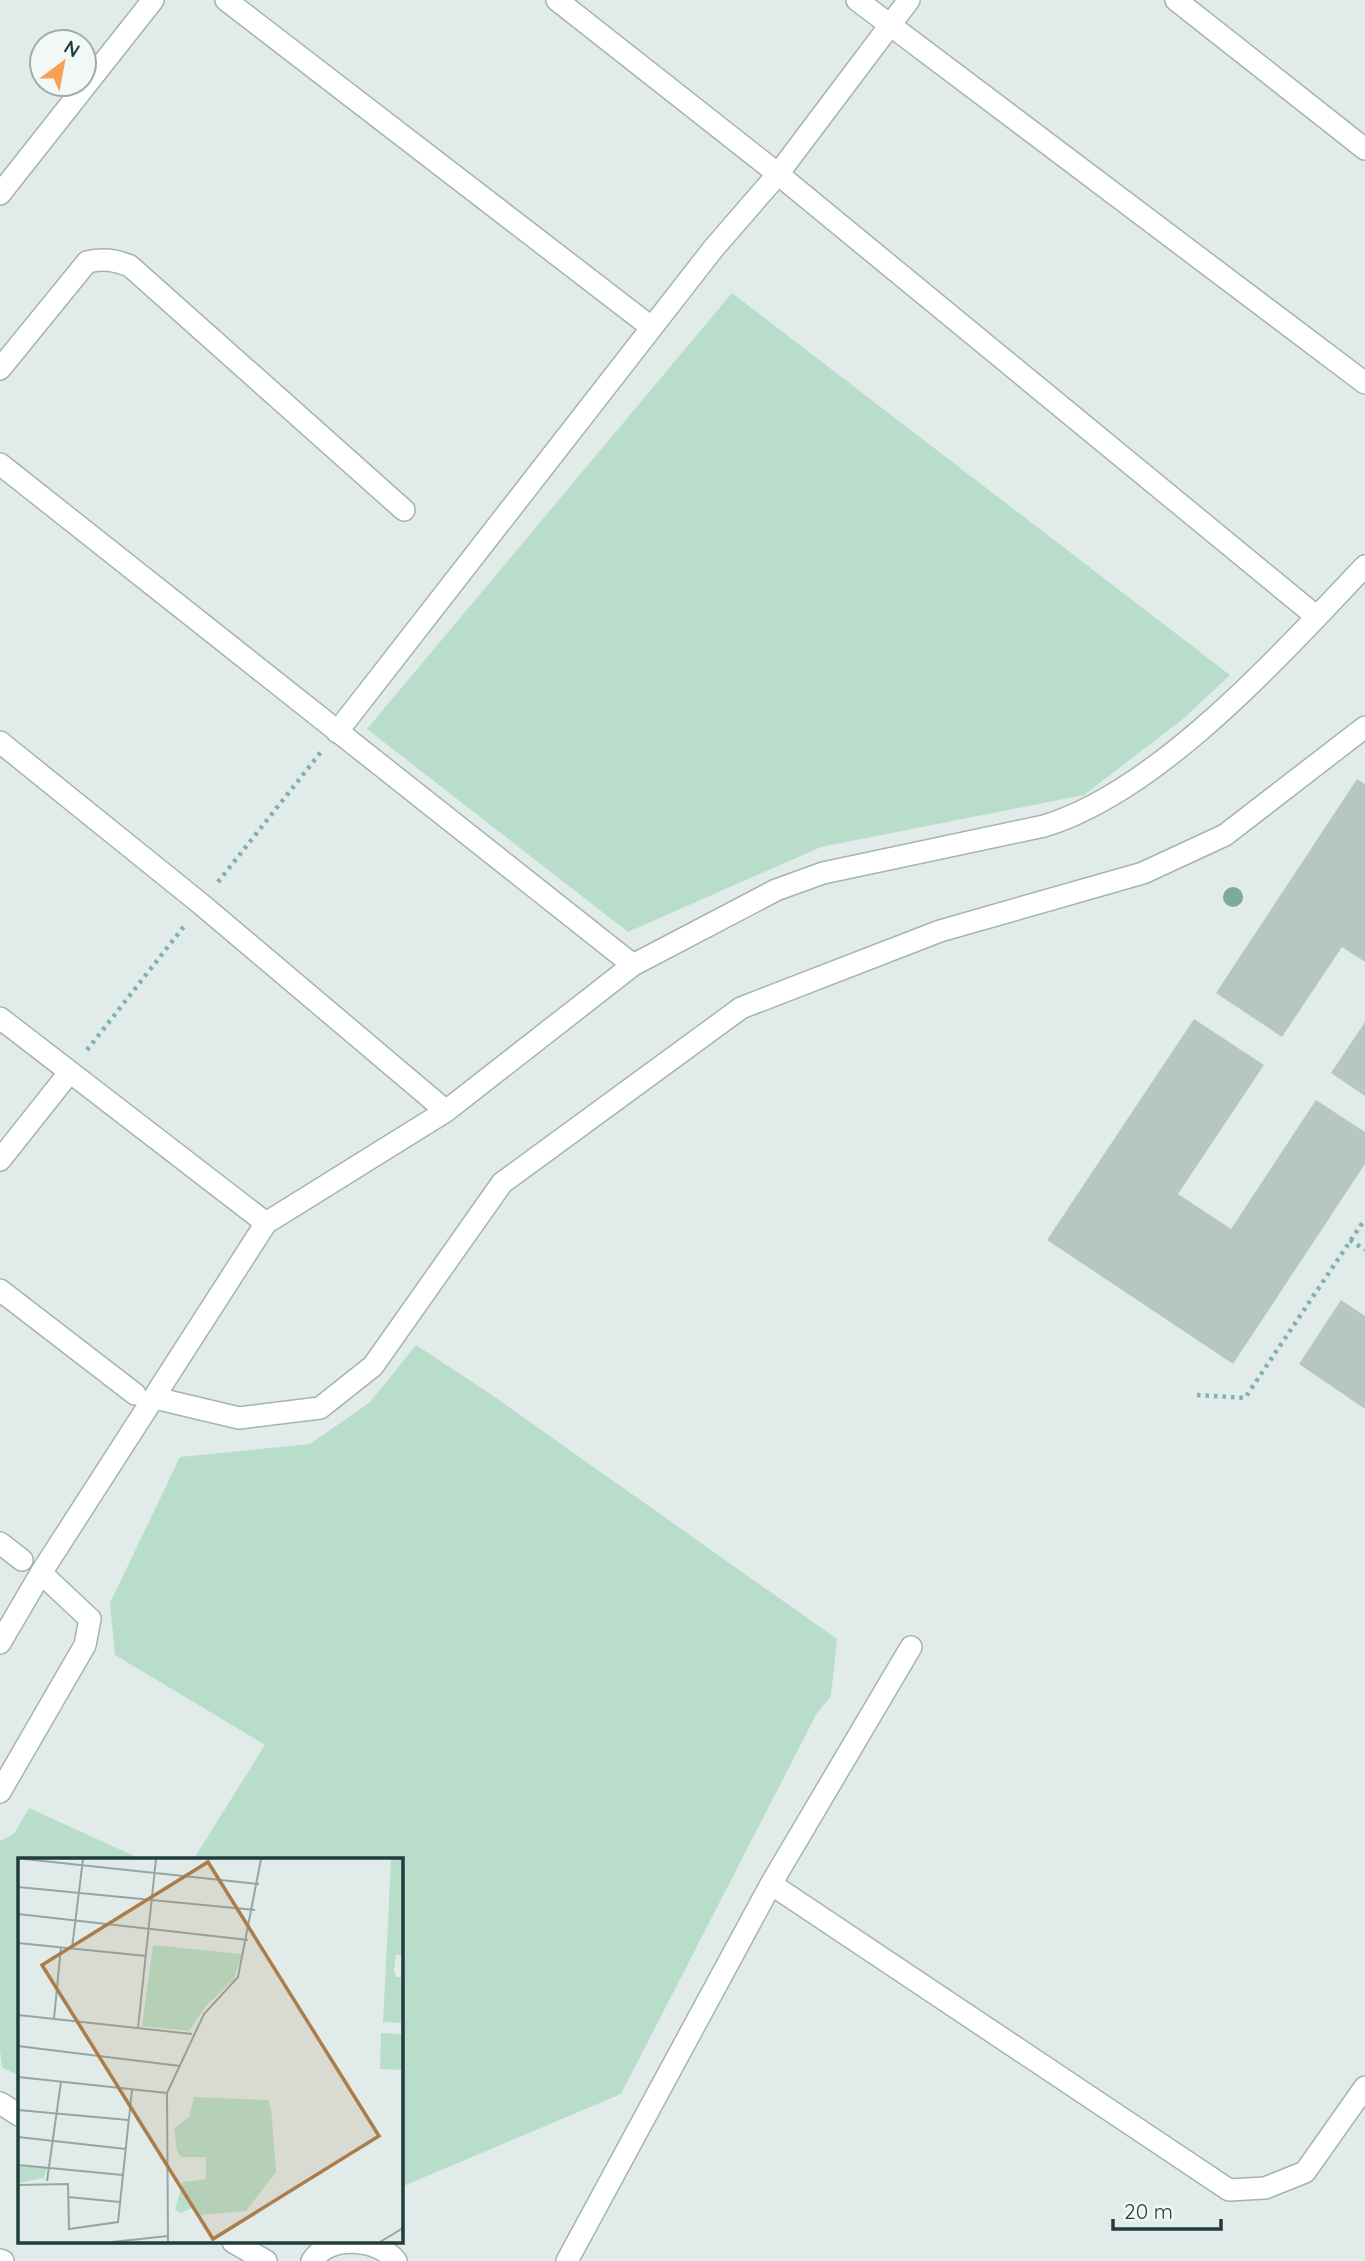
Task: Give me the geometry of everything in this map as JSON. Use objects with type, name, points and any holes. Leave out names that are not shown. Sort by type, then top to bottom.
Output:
[{"type":"street","points":[[0,194],[153,0]]},
{"type":"street","points":[[557,0],[778,174],[1317,617]]},
{"type":"street","points":[[857,0],[1365,383]]},
{"type":"street","points":[[337,732],[651,327],[713,249],[778,174],[909,0]]},
{"type":"street","points":[[1176,0],[1365,149]]},
{"type":"street","points":[[239,4],[651,327]]},
{"type":"street","points":[[0,369],[87,262],[101,259],[117,261],[130,266],[404,510]]},
{"type":"street","points":[[0,464],[633,965]]},
{"type":"street","points":[[0,1643],[145,1396],[266,1223],[446,1111],[633,965],[776,890],[823,873],[1044,826],[1076,817],[1115,795],[1215,718],[1365,566]]},
{"type":"street","points":[[0,1290],[145,1396],[239,1418],[320,1408],[373,1366],[502,1183],[741,1008],[940,932],[1155,867],[1225,835],[1365,727]]},
{"type":"street","points":[[0,742],[201,904],[446,1111]]},
{"type":"street","points":[[0,1018],[266,1223]]},
{"type":"street","points":[[0,1160],[69,1073]]},
{"type":"street","points":[[0,1543],[22,1560]]},
{"type":"street","points":[[0,1792],[85,1645],[90,1619],[41,1573]]},
{"type":"street","points":[[567,2261],[771,1884],[911,1647]]},
{"type":"street","points":[[771,1884],[1229,2190],[1265,2188],[1305,2172],[1365,2087]]},
{"type":"street","points":[[0,2103],[18,2114]]},
{"type":"street","points":[[236,2244],[265,2261]]},
{"type":"street","points":[[312,2261],[338,2244]]},
{"type":"street","points":[[370,2244],[396,2261]]},
{"type":"path","points":[[1197,1395],[1245,1398],[1365,1219]]},
{"type":"path","points":[[1350,1240],[1365,1251]]},
{"type":"green space","points":[[732,293],[1230,675],[1183,719],[1084,795],[821,847],[628,932],[367,729]]},
{"type":"green space","points":[[416,1345],[486,1391],[837,1639],[831,1696],[817,1713],[621,2094],[402,2187],[402,1858],[194,1858],[265,1745],[115,1655],[110,1603],[180,1457],[310,1444],[370,1402]]},
{"type":"green space","points":[[29,1808],[139,1858],[18,1858],[18,2075],[2,2067],[0,2050],[0,1841],[14,1834]]},
{"type":"building","points":[[1357,779],[1365,784],[1365,962],[1342,947],[1282,1037],[1216,993]]},
{"type":"building","points":[[1194,1019],[1264,1065],[1178,1194],[1231,1229],[1316,1100],[1365,1132],[1365,1164],[1233,1364],[1047,1240]]},
{"type":"building","points":[[1365,1022],[1365,1096],[1331,1073]]},
{"type":"building","points":[[1341,1300],[1365,1316],[1365,1409],[1299,1364]]}]
